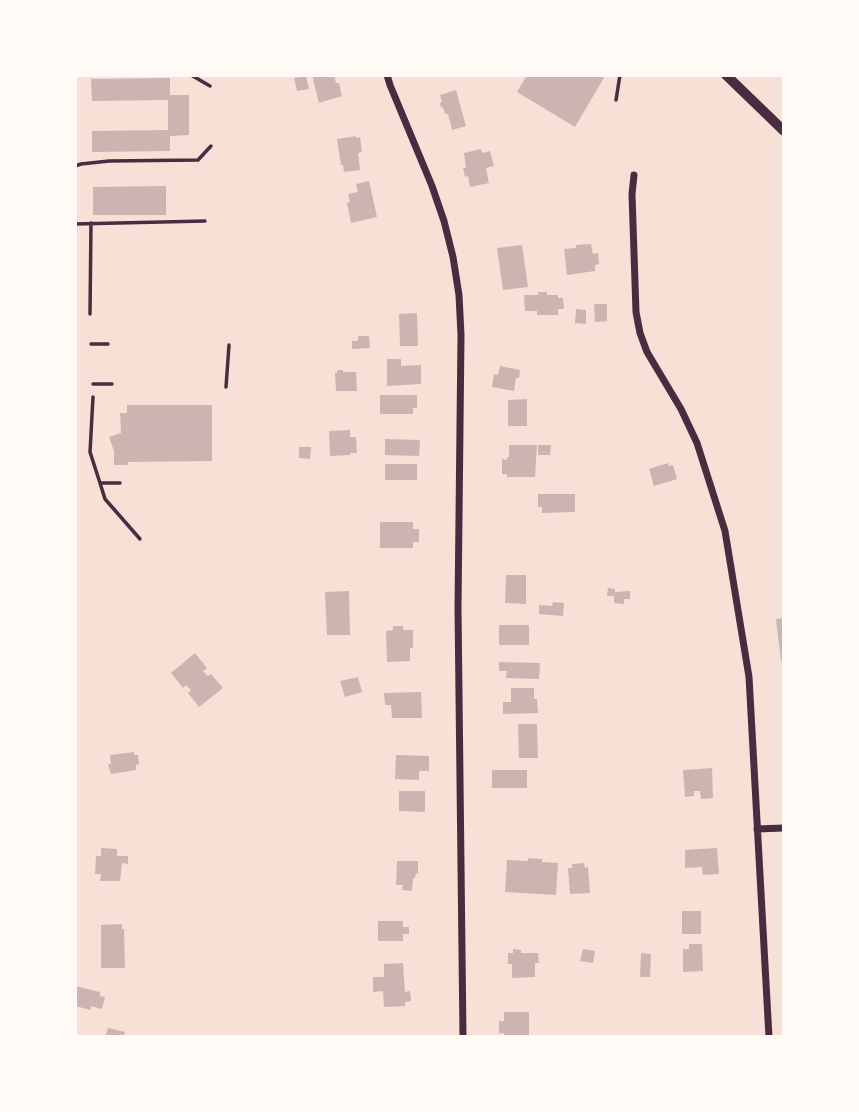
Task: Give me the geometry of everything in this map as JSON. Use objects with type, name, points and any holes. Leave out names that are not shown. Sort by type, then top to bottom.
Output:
[{"type":"main road","points":[[726,75],[784,131]]},
{"type":"street","points":[[387,75],[444,221],[459,295],[461,335],[458,608],[463,1037]]},
{"type":"street","points":[[634,174],[632,194],[638,323],[647,352],[681,409],[697,443],[725,531],[749,677],[769,1037]]},
{"type":"street","points":[[757,829],[784,828]]},
{"type":"lane","points":[[191,75],[210,86]]},
{"type":"lane","points":[[616,100],[620,75]]},
{"type":"lane","points":[[75,166],[109,161],[198,160],[211,146]]},
{"type":"lane","points":[[75,224],[205,221]]},
{"type":"lane","points":[[90,314],[91,223]]},
{"type":"lane","points":[[91,344],[108,344]]},
{"type":"lane","points":[[226,387],[229,345]]},
{"type":"lane","points":[[93,384],[112,384]]},
{"type":"lane","points":[[93,397],[90,452],[105,499],[140,540]]},
{"type":"lane","points":[[100,483],[120,483]]},
{"type":"building","points":[[312,75],[334,75],[342,96],[319,103]]},
{"type":"building","points":[[527,75],[605,76],[575,127],[517,92]]},
{"type":"building","points":[[306,76],[309,89],[297,91],[294,78]]},
{"type":"building","points":[[170,78],[170,95],[189,95],[189,135],[170,136],[170,151],[92,152],[92,131],[168,130],[168,100],[92,101],[91,79]]},
{"type":"building","points":[[456,90],[466,126],[452,130],[448,114],[441,108],[440,95]]},
{"type":"building","points":[[360,137],[362,152],[358,153],[360,170],[344,172],[337,139]]},
{"type":"building","points":[[481,149],[482,153],[490,151],[494,166],[486,168],[489,183],[470,187],[463,168],[466,168],[464,153]]},
{"type":"building","points":[[369,181],[377,217],[351,223],[348,194],[358,192],[356,184]]},
{"type":"building","points":[[166,186],[166,215],[93,215],[93,187]]},
{"type":"building","points":[[591,244],[593,254],[598,253],[599,264],[595,265],[595,271],[567,275],[564,249]]},
{"type":"building","points":[[522,245],[528,287],[503,290],[497,248]]},
{"type":"building","points":[[538,292],[547,292],[547,295],[563,298],[564,309],[558,309],[558,315],[537,315],[537,311],[525,311],[524,295],[538,295]]},
{"type":"building","points":[[594,304],[607,304],[607,321],[595,322]]},
{"type":"building","points":[[576,309],[586,310],[586,324],[575,323]]},
{"type":"building","points":[[417,313],[418,346],[400,346],[399,314]]},
{"type":"building","points":[[358,336],[369,336],[370,348],[352,349],[352,341],[358,341]]},
{"type":"building","points":[[387,359],[401,359],[401,366],[421,365],[421,384],[387,386]]},
{"type":"building","points":[[500,366],[520,370],[514,391],[492,387],[494,374],[498,375]]},
{"type":"building","points":[[337,370],[356,372],[357,391],[336,391]]},
{"type":"building","points":[[380,395],[417,395],[417,408],[413,408],[413,414],[380,414]]},
{"type":"building","points":[[527,399],[527,426],[508,426],[508,400]]},
{"type":"building","points":[[127,405],[212,405],[212,461],[128,462],[128,465],[114,465],[114,451],[109,437],[121,433],[120,413],[127,413]]},
{"type":"building","points":[[350,430],[350,437],[356,437],[357,453],[330,456],[329,431]]},
{"type":"building","points":[[385,439],[420,440],[419,456],[385,455]]},
{"type":"building","points":[[509,445],[537,445],[535,477],[507,477],[507,474],[502,474],[502,459],[507,460],[509,457]]},
{"type":"building","points":[[538,445],[551,445],[550,455],[538,455]]},
{"type":"building","points":[[299,447],[311,447],[310,459],[299,458]]},
{"type":"building","points":[[668,463],[669,466],[673,465],[677,479],[654,486],[649,469]]},
{"type":"building","points":[[385,464],[417,464],[417,480],[385,480]]},
{"type":"building","points":[[538,494],[575,494],[575,512],[542,513],[542,507],[538,507]]},
{"type":"building","points":[[380,522],[413,522],[413,529],[419,529],[419,542],[413,542],[413,548],[380,548]]},
{"type":"building","points":[[506,575],[526,575],[526,604],[505,603]]},
{"type":"building","points":[[608,588],[615,589],[615,592],[630,591],[630,599],[624,599],[624,604],[614,603],[614,596],[607,596]]},
{"type":"building","points":[[349,591],[350,635],[327,635],[325,592]]},
{"type":"building","points":[[553,602],[564,603],[563,616],[539,614],[539,605],[552,606]]},
{"type":"building","points":[[784,618],[784,661],[781,661],[776,619]]},
{"type":"building","points":[[499,625],[529,625],[529,645],[499,645]]},
{"type":"building","points":[[393,626],[413,630],[410,661],[387,662],[386,631],[393,630]]},
{"type":"building","points":[[195,653],[207,668],[203,671],[208,676],[211,674],[223,688],[199,707],[188,693],[191,690],[186,685],[183,688],[171,673]]},
{"type":"building","points":[[499,662],[540,663],[539,679],[506,678],[507,671],[499,671]]},
{"type":"building","points":[[358,677],[362,692],[345,697],[340,681]]},
{"type":"building","points":[[511,688],[534,688],[538,713],[503,714],[503,702],[511,702]]},
{"type":"building","points":[[421,692],[422,718],[392,718],[391,705],[385,705],[384,693]]},
{"type":"building","points":[[518,724],[537,724],[538,758],[519,758]]},
{"type":"building","points":[[134,752],[134,755],[138,755],[139,764],[136,765],[136,770],[111,774],[108,764],[111,764],[110,755]]},
{"type":"building","points":[[396,755],[429,756],[429,771],[419,771],[419,780],[395,779]]},
{"type":"building","points":[[712,768],[713,798],[701,799],[700,791],[694,791],[694,796],[685,797],[683,770]]},
{"type":"building","points":[[492,770],[527,770],[527,788],[492,788]]},
{"type":"building","points":[[399,791],[425,791],[425,812],[399,811]]},
{"type":"building","points":[[101,848],[117,849],[117,856],[128,856],[128,864],[122,863],[120,881],[100,881],[101,874],[95,874],[96,856],[101,856]]},
{"type":"building","points":[[717,848],[719,874],[703,875],[702,867],[685,868],[685,850]]},
{"type":"building","points":[[528,858],[558,863],[556,895],[505,892],[507,860],[528,861]]},
{"type":"building","points":[[397,861],[418,861],[418,874],[413,878],[412,891],[402,890],[403,885],[396,885]]},
{"type":"building","points":[[584,863],[585,868],[588,867],[590,893],[570,894],[568,868],[572,868],[572,864]]},
{"type":"building","points":[[682,911],[701,911],[701,934],[682,934]]},
{"type":"building","points":[[378,921],[403,921],[403,927],[409,927],[409,934],[403,934],[403,941],[378,941]]},
{"type":"building","points":[[122,924],[125,968],[101,968],[101,925]]},
{"type":"building","points":[[689,944],[702,944],[703,971],[683,972],[683,949],[689,949]]},
{"type":"building","points":[[513,949],[521,950],[521,953],[538,953],[539,963],[535,963],[535,977],[512,978],[512,964],[508,964],[508,953],[513,953]]},
{"type":"building","points":[[583,949],[595,951],[593,963],[580,961]]},
{"type":"building","points":[[641,953],[651,954],[650,977],[640,977]]},
{"type":"building","points":[[403,963],[405,992],[410,991],[411,1001],[405,1002],[405,1006],[384,1007],[383,991],[373,992],[373,977],[384,977],[384,964]]},
{"type":"building","points":[[75,986],[100,992],[100,996],[105,997],[102,1009],[91,1006],[91,1010],[75,1006]]},
{"type":"building","points":[[504,1012],[529,1012],[529,1037],[504,1037],[504,1033],[499,1033],[499,1021],[504,1021]]},
{"type":"building","points":[[108,1028],[125,1032],[124,1037],[105,1037]]}]
